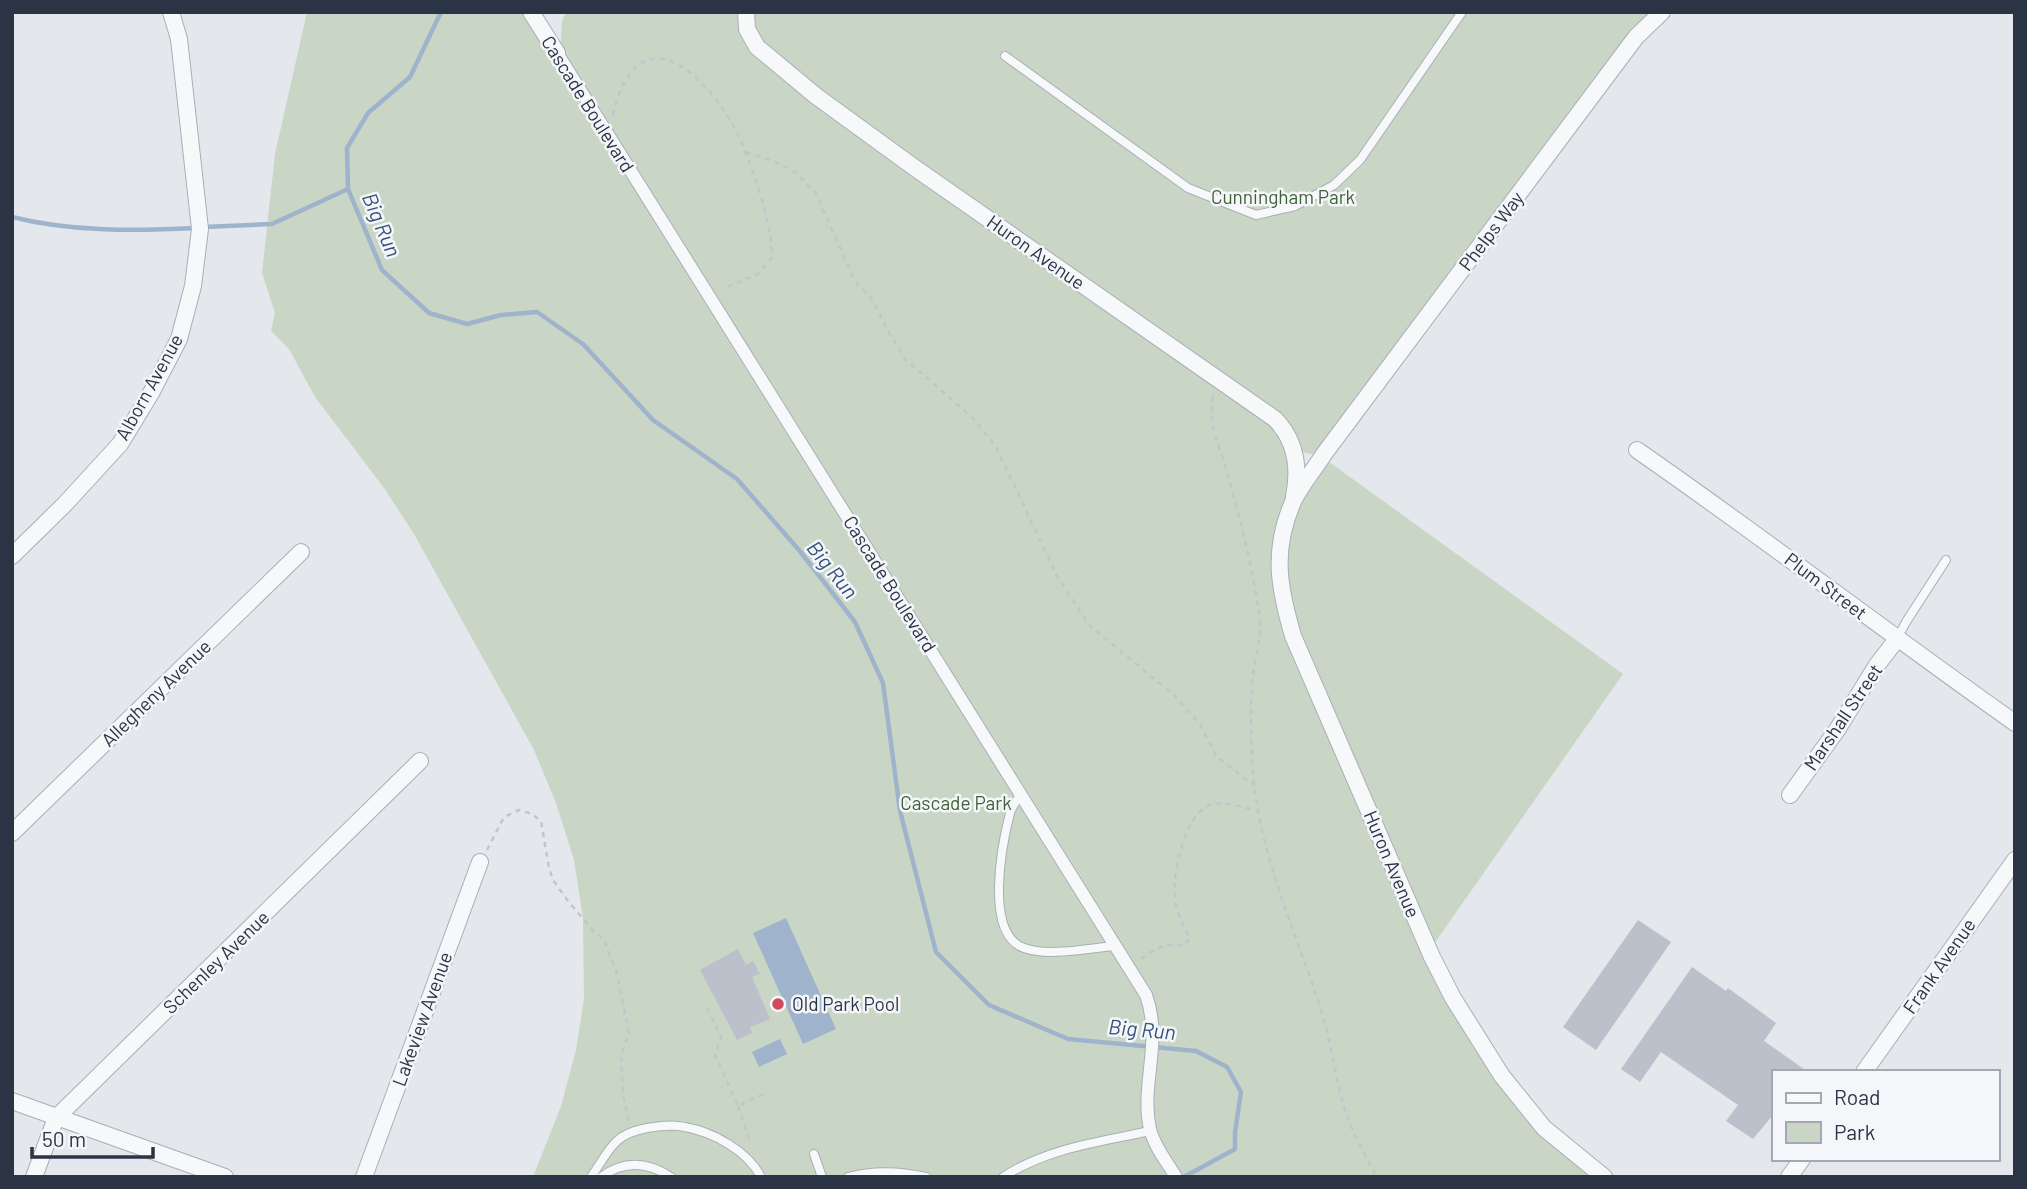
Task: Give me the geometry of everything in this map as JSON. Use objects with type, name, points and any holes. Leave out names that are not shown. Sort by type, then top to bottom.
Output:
[{"type":"street","name":"Alborn Avenue","points":[[12,556],[120,444],[179,339],[193,286],[200,229],[179,38],[171,12]]},
{"type":"street","name":"Huron Avenue","points":[[746,12],[747,29],[757,47],[816,96],[1275,419],[1290,438],[1298,471],[1292,505],[1279,545],[1279,575],[1293,636],[1432,957],[1453,998],[1502,1076],[1544,1128],[1604,1177]]},
{"type":"street","name":"Phelps Way","points":[[1325,453],[1636,37],[1662,12]]},
{"type":"street","name":"Cascade Boulevard","points":[[533,13],[1146,995],[1154,1027],[1148,1112],[1150,1131],[1176,1177]]},
{"type":"street","points":[[1290,438],[1306,453],[1313,456],[1325,453]]},
{"type":"street","name":"Plum Street","points":[[1637,450],[1811,573],[1897,639],[2015,723]]},
{"type":"street","name":"Huron Avenue","points":[[1292,505],[1325,453]]},
{"type":"street","name":"Allegheny Avenue","points":[[12,833],[301,552]]},
{"type":"street","name":"Marshall Street","points":[[1790,795],[1897,639]]},
{"type":"street","name":"Schenley Avenue","points":[[34,1177],[57,1118],[420,761]]},
{"type":"street","name":"Frank Avenue","points":[[1865,1070],[2015,860]]},
{"type":"street","name":"Lakeview Avenue","points":[[364,1177],[480,862]]},
{"type":"street","points":[[12,1101],[225,1177]]},
{"type":"street","points":[[1789,1177],[1801,1161]]},
{"type":"lane","points":[[1004,56],[1188,188],[1256,215],[1295,206],[1334,185],[1360,160],[1462,12]]},
{"type":"lane","points":[[1897,639],[1946,561]]},
{"type":"lane","points":[[1021,794],[1011,811],[1000,877],[1000,915],[1008,937],[1022,948],[1044,951],[1115,946]]},
{"type":"lane","points":[[591,1177],[617,1140],[632,1133],[662,1126],[685,1127],[711,1136],[744,1155],[753,1163],[761,1177]]},
{"type":"lane","points":[[1003,1177],[1065,1148],[1150,1131]]},
{"type":"lane","points":[[814,1154],[822,1177]]},
{"type":"lane","points":[[601,1177],[611,1170],[629,1165],[653,1166],[671,1177]]},
{"type":"lane","points":[[848,1177],[878,1171],[906,1172],[926,1177]]},
{"type":"path","points":[[612,117],[627,75],[643,54]]},
{"type":"path","points":[[690,66],[702,77],[719,101],[746,152],[771,232],[772,257],[758,274],[707,295]]},
{"type":"path","points":[[746,152],[795,172],[815,192],[855,281],[873,300],[905,359],[974,419],[996,447],[1056,576],[1090,626],[1174,695],[1200,724],[1216,756],[1255,786]]},
{"type":"path","points":[[1221,381],[1214,393],[1210,410],[1211,426],[1227,472],[1247,554],[1261,633],[1252,683],[1255,786],[1259,810],[1277,887],[1320,1003],[1344,1108],[1376,1177]]},
{"type":"path","points":[[1130,968],[1157,947],[1172,943],[1184,946],[1190,938],[1181,923],[1174,896],[1178,863],[1191,821],[1209,805],[1259,810]]},
{"type":"path","points":[[480,862],[504,817],[519,810],[532,814],[541,821],[553,880],[595,933],[603,939],[616,970],[629,1033],[621,1055],[624,1094],[632,1133]]},
{"type":"path","points":[[707,1007],[721,1037],[715,1055],[749,1138],[744,1155]]},
{"type":"path","points":[[738,1106],[768,1092]]},
{"type":"green space","points":[[307,12],[531,12],[560,57],[562,21],[566,12],[1662,12],[1320,455],[1306,453],[1296,447],[1293,503],[1325,459],[1623,674],[1429,951],[1502,1076],[1604,1177],[533,1177],[561,1106],[576,1050],[584,999],[583,918],[574,860],[556,803],[534,750],[414,534],[384,488],[315,397],[289,349],[271,331],[275,313],[262,273],[275,154]]},
{"type":"water","points":[[786,918],[836,1029],[803,1044],[753,933]]},
{"type":"water","points":[[780,1039],[787,1054],[759,1067],[752,1052]]},
{"type":"building","points":[[1638,920],[1671,942],[1596,1050],[1563,1027]]},
{"type":"building","points":[[738,949],[746,965],[753,961],[760,974],[752,977],[770,1019],[750,1027],[752,1033],[737,1040],[700,970]]},
{"type":"building","points":[[1692,967],[1726,991],[1728,988],[1776,1023],[1764,1041],[1805,1070],[1772,1070],[1772,1116],[1753,1139],[1726,1121],[1738,1105],[1661,1052],[1640,1082],[1621,1069]]},
{"type":"waterway","name":"Big Run","points":[[441,12],[410,77],[368,113],[347,148],[348,189],[382,270],[429,313],[467,324],[501,315],[537,312],[583,344],[653,420],[737,479],[799,550],[855,622],[883,683],[900,811],[936,952],[989,1005],[1068,1039],[1196,1051],[1227,1067],[1241,1092],[1235,1149],[1184,1177]]},
{"type":"waterway","points":[[204,227],[272,224],[348,189]]},
{"type":"waterway","points":[[12,217],[80,228],[196,228]]},
{"type":"place","name":"Old Park Pool","points":[[778,1004]]},
{"type":"park label","name":"Cunningham Park","points":[[1283,197]]},
{"type":"park label","name":"Cascade Park","points":[[956,803]]}]
